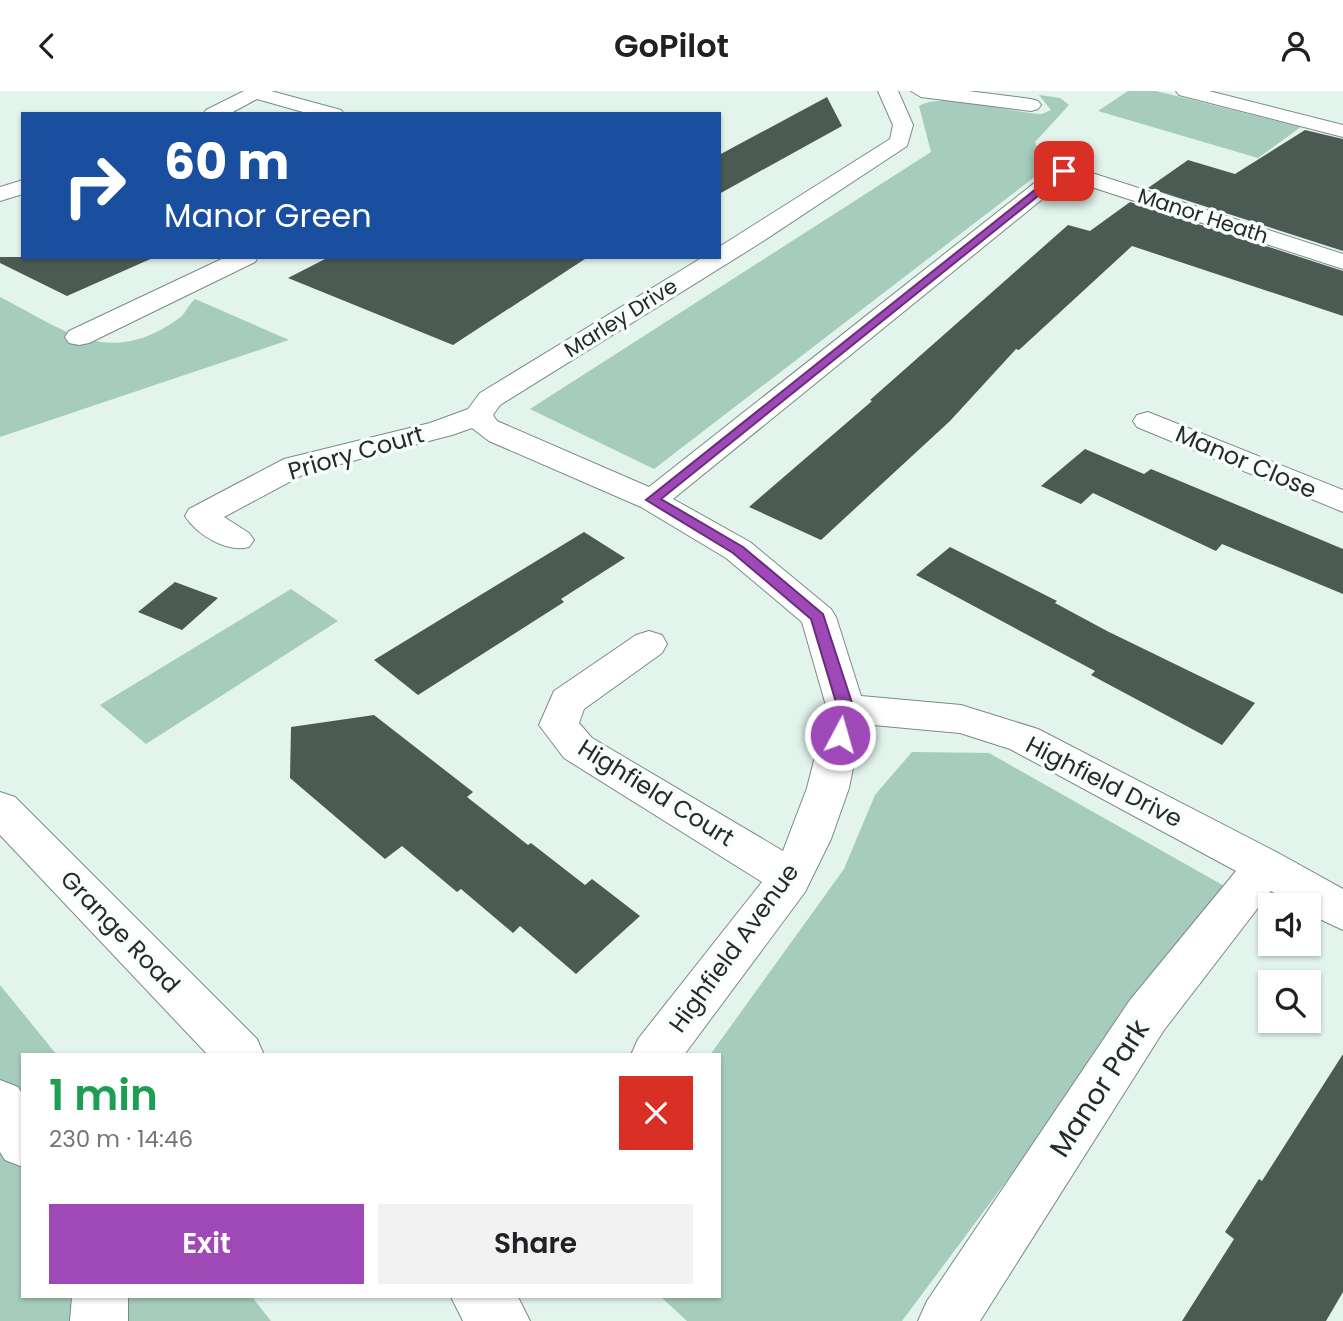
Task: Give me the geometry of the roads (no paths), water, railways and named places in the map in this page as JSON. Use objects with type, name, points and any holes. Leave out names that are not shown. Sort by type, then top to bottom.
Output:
[{"type":"street","name":"Marley Drive","points":[[721,257],[900,142],[903,125],[888,91]]},
{"type":"street","points":[[921,91],[1031,105]]},
{"type":"street","points":[[1186,91],[1343,131]]},
{"type":"street","points":[[217,112],[257,92],[327,112]]},
{"type":"street","name":"Manor Heath","points":[[652,500],[1064,171],[1343,262]]},
{"type":"street","points":[[0,194],[21,188]]},
{"type":"street","points":[[79,337],[242,259]]},
{"type":"street","name":"Marley Drive","points":[[478,415],[490,399],[717,259]]},
{"type":"street","name":"Highfield Avenue","points":[[478,415],[486,427],[500,435],[652,500],[738,550],[818,617],[846,709],[828,788],[810,839],[790,879],[657,1053]]},
{"type":"street","name":"Priory Court","points":[[237,540],[201,516],[295,466],[441,429],[478,415]]},
{"type":"street","name":"Manor Close","points":[[1148,421],[1343,502]]},
{"type":"street","name":"Highfield Court","points":[[649,644],[568,701],[559,725],[578,748],[756,855],[790,879]]},
{"type":"street","name":"Highfield Drive","points":[[846,709],[961,719],[1024,739],[1265,866],[1343,911]]},
{"type":"street","name":"Grange Road","points":[[0,808],[238,1053]]},
{"type":"street","name":"Manor Park","points":[[947,1321],[1147,1015],[1265,866]]},
{"type":"street","points":[[0,1104],[21,1139]]},
{"type":"street","points":[[99,1321],[100,1298]]},
{"type":"street","points":[[480,1298],[501,1321]]}]
